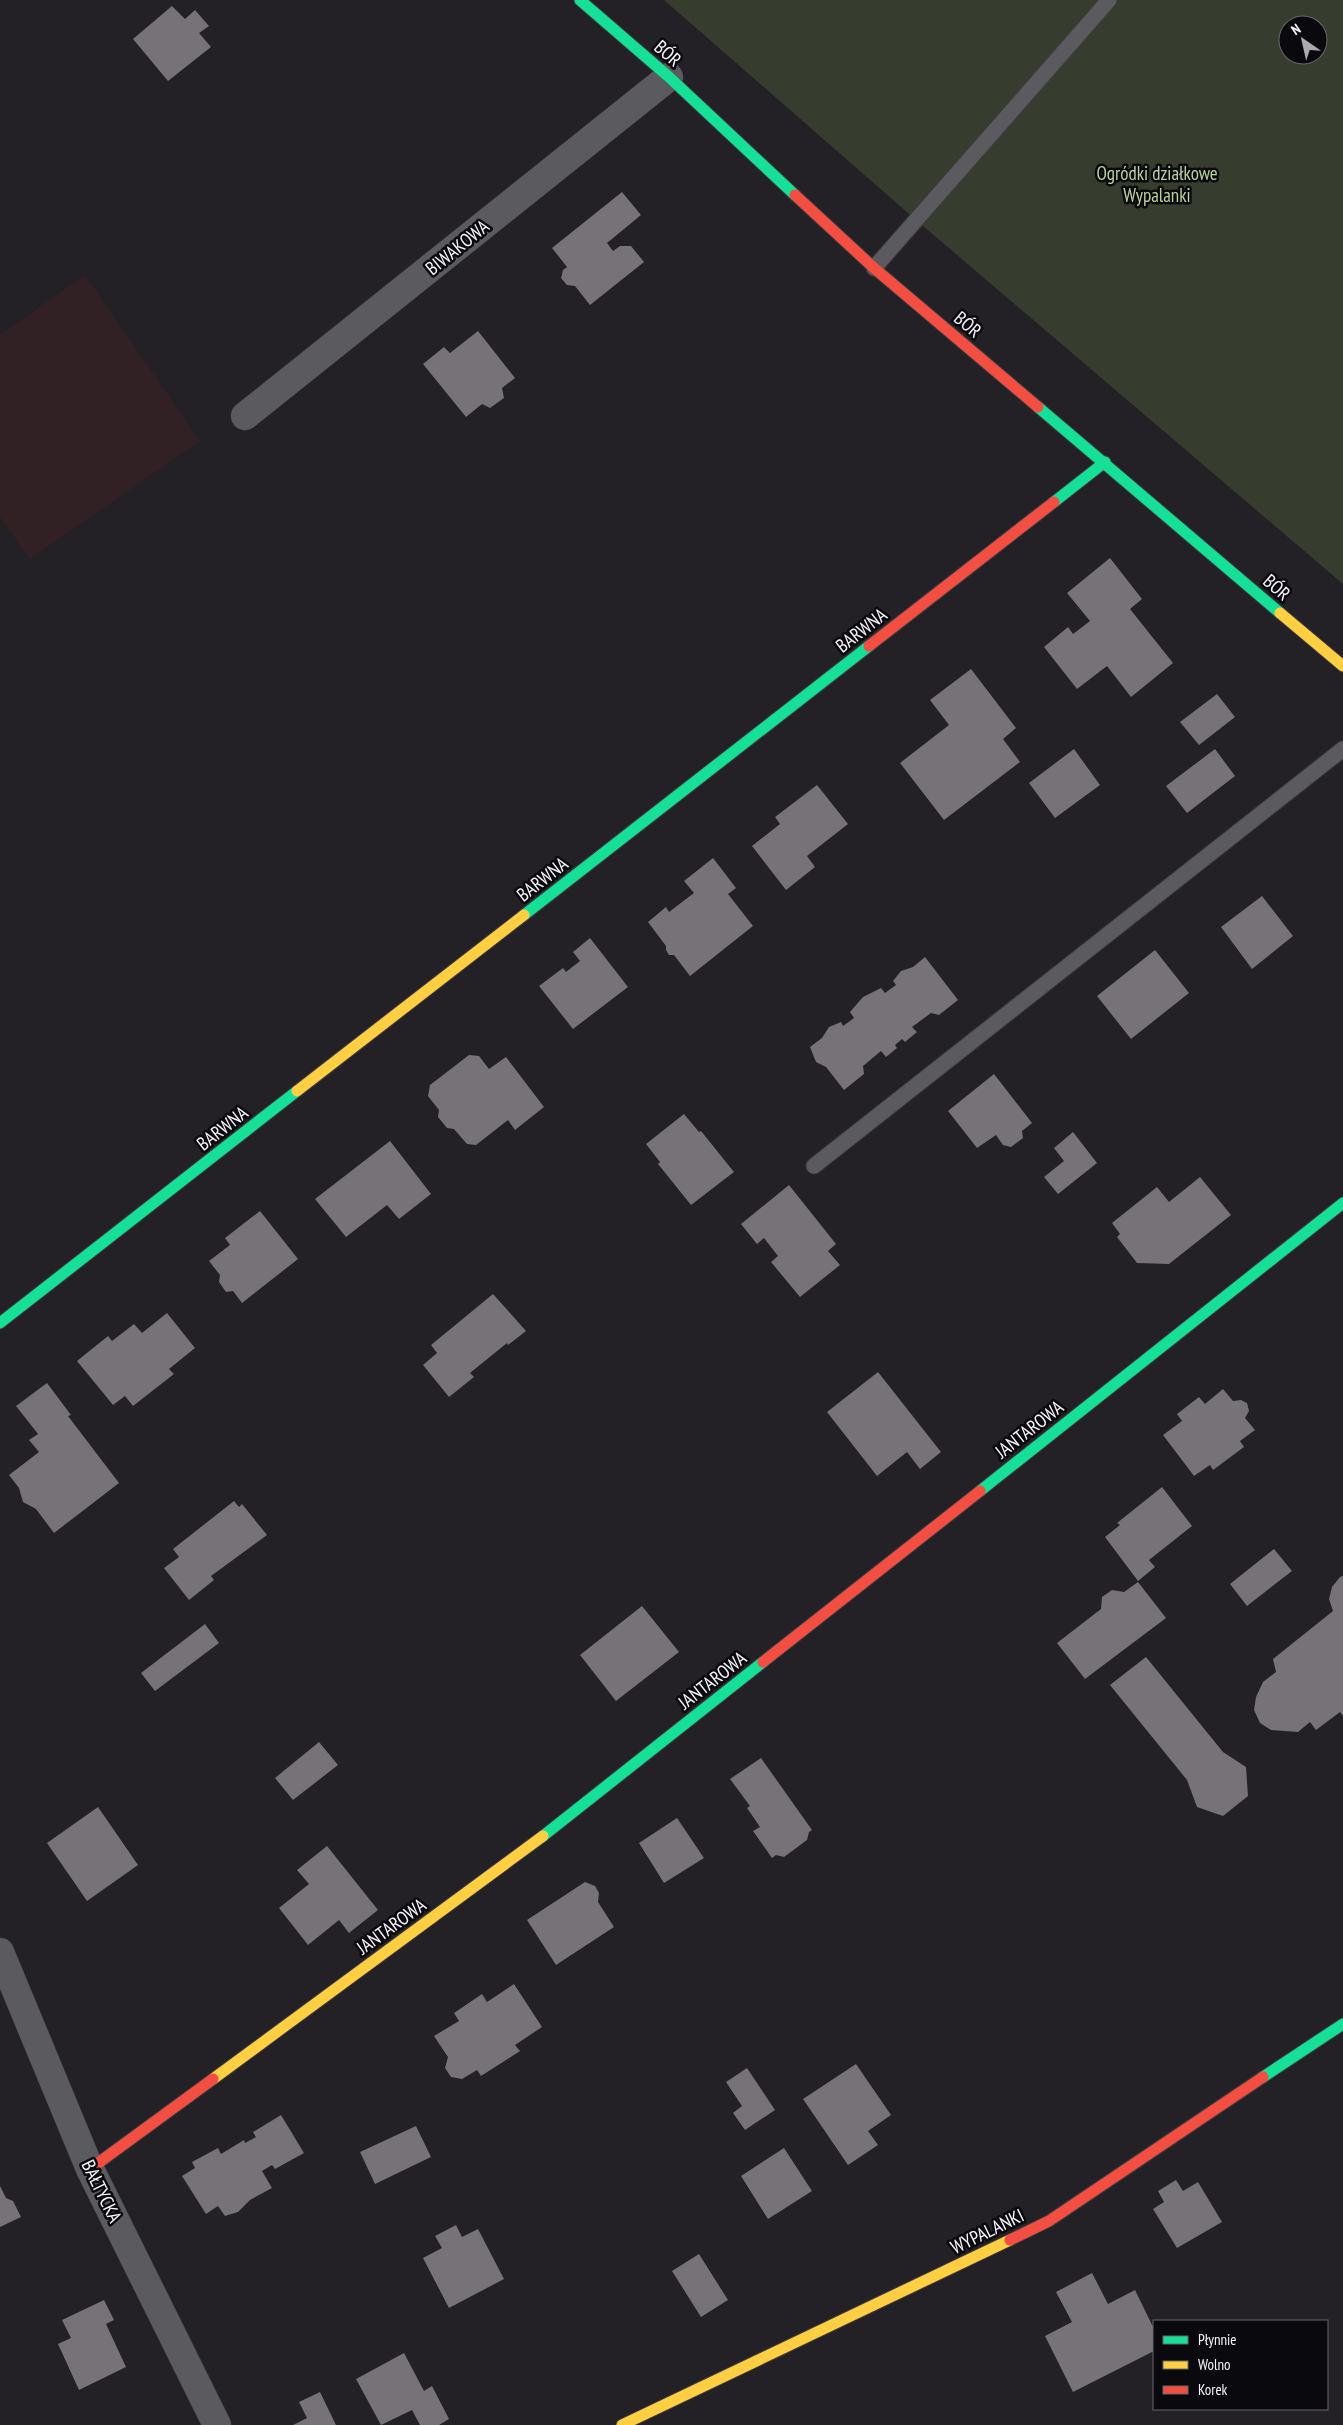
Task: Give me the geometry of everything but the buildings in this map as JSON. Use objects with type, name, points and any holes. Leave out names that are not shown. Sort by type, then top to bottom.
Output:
[{"type":"street","name":"BÓR","points":[[580,0],[669,77],[874,268],[1105,462],[1343,666]]},
{"type":"street","name":"BIWAKOWA","points":[[245,416],[669,77]]},
{"type":"street","name":"BARWNA","points":[[0,1323],[1105,462]]},
{"type":"street","name":"JANTAROWA","points":[[90,2169],[532,1845],[1343,1203]]},
{"type":"street","name":"BAŁTYCKA","points":[[0,1952],[90,2169],[217,2425]]},
{"type":"street","name":"WYPALANKI","points":[[622,2425],[1049,2221],[1343,2024]]},
{"type":"lane","points":[[874,268],[1109,0]]},
{"type":"lane","points":[[814,1166],[1343,749]]},
{"type":"shaded area","points":[[85,275],[200,441],[30,559],[0,517],[0,335]]},
{"type":"green space","name":"Ogródki działkowe Wypalanki","points":[[664,0],[1343,0],[1343,584],[916,220]]},
{"type":"traffic: fast","points":[[580,0],[669,77],[795,195]]},
{"type":"traffic: fast","points":[[1038,407],[1280,613]]},
{"type":"traffic: fast","points":[[1054,502],[1105,462]]},
{"type":"traffic: fast","points":[[524,915],[869,646]]},
{"type":"traffic: fast","points":[[0,1323],[297,1091]]},
{"type":"traffic: fast","points":[[980,1491],[1343,1203]]},
{"type":"traffic: fast","points":[[543,1836],[763,1662]]},
{"type":"traffic: fast","points":[[1263,2077],[1343,2024]]},
{"type":"traffic: slow","points":[[1280,613],[1343,666]]},
{"type":"traffic: slow","points":[[297,1091],[524,915]]},
{"type":"traffic: slow","points":[[213,2079],[543,1836]]},
{"type":"traffic: slow","points":[[622,2425],[1010,2240]]},
{"type":"traffic: jam","points":[[795,195],[874,268],[1038,407]]},
{"type":"traffic: jam","points":[[869,646],[1054,502]]},
{"type":"traffic: jam","points":[[763,1662],[980,1491]]},
{"type":"traffic: jam","points":[[1010,2240],[1049,2221],[1263,2077]]},
{"type":"traffic: jam","points":[[90,2169],[213,2079]]}]
